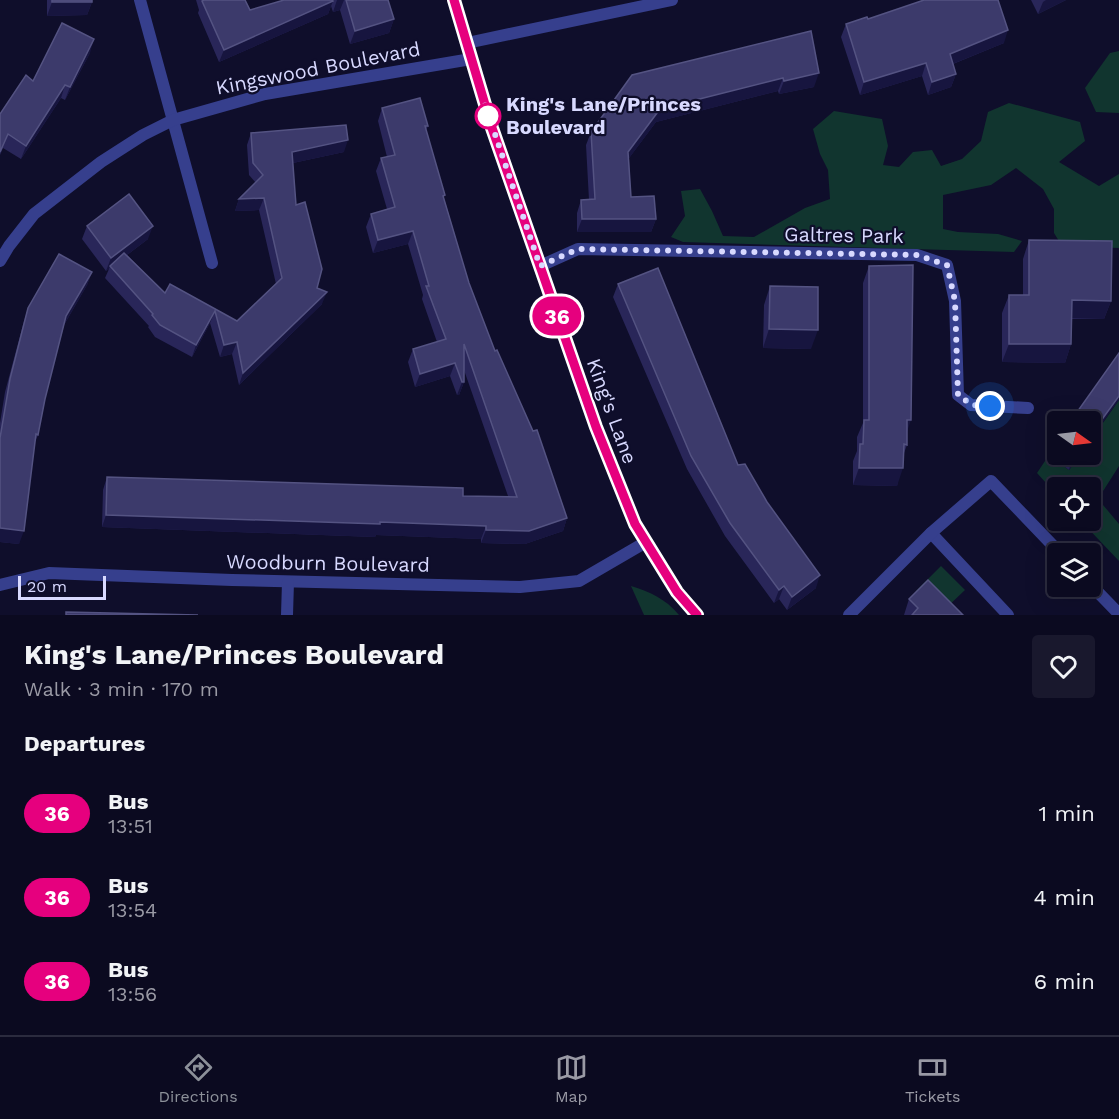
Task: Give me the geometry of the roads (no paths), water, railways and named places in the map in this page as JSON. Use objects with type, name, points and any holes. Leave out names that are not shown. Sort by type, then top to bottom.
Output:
[{"type":"street","points":[[140,0],[212,263]]},
{"type":"street","name":"King's Lane","points":[[454,0],[492,128],[596,427],[635,524],[677,592],[697,615]]},
{"type":"street","points":[[467,43],[672,0]]},
{"type":"street","name":"Kingswood Boulevard","points":[[0,261],[34,214],[101,162],[143,135],[173,120],[265,94],[471,59]]},
{"type":"street","name":"Galtres Park","points":[[540,266],[578,249],[917,255],[947,265],[955,301],[958,395],[972,405],[1028,408]]},
{"type":"street","points":[[849,615],[931,533],[991,481],[1050,543]]},
{"type":"street","points":[[931,533],[1008,615]]},
{"type":"street","name":"Woodburn Boulevard","points":[[0,585],[49,573],[288,582],[520,587],[579,581],[646,542]]},
{"type":"street","points":[[287,615],[288,582]]},
{"type":"street","points":[[1101,595],[1119,614]]},
{"type":"place","name":"King's Lane/Princes Boulevard","points":[[488,116]]}]
